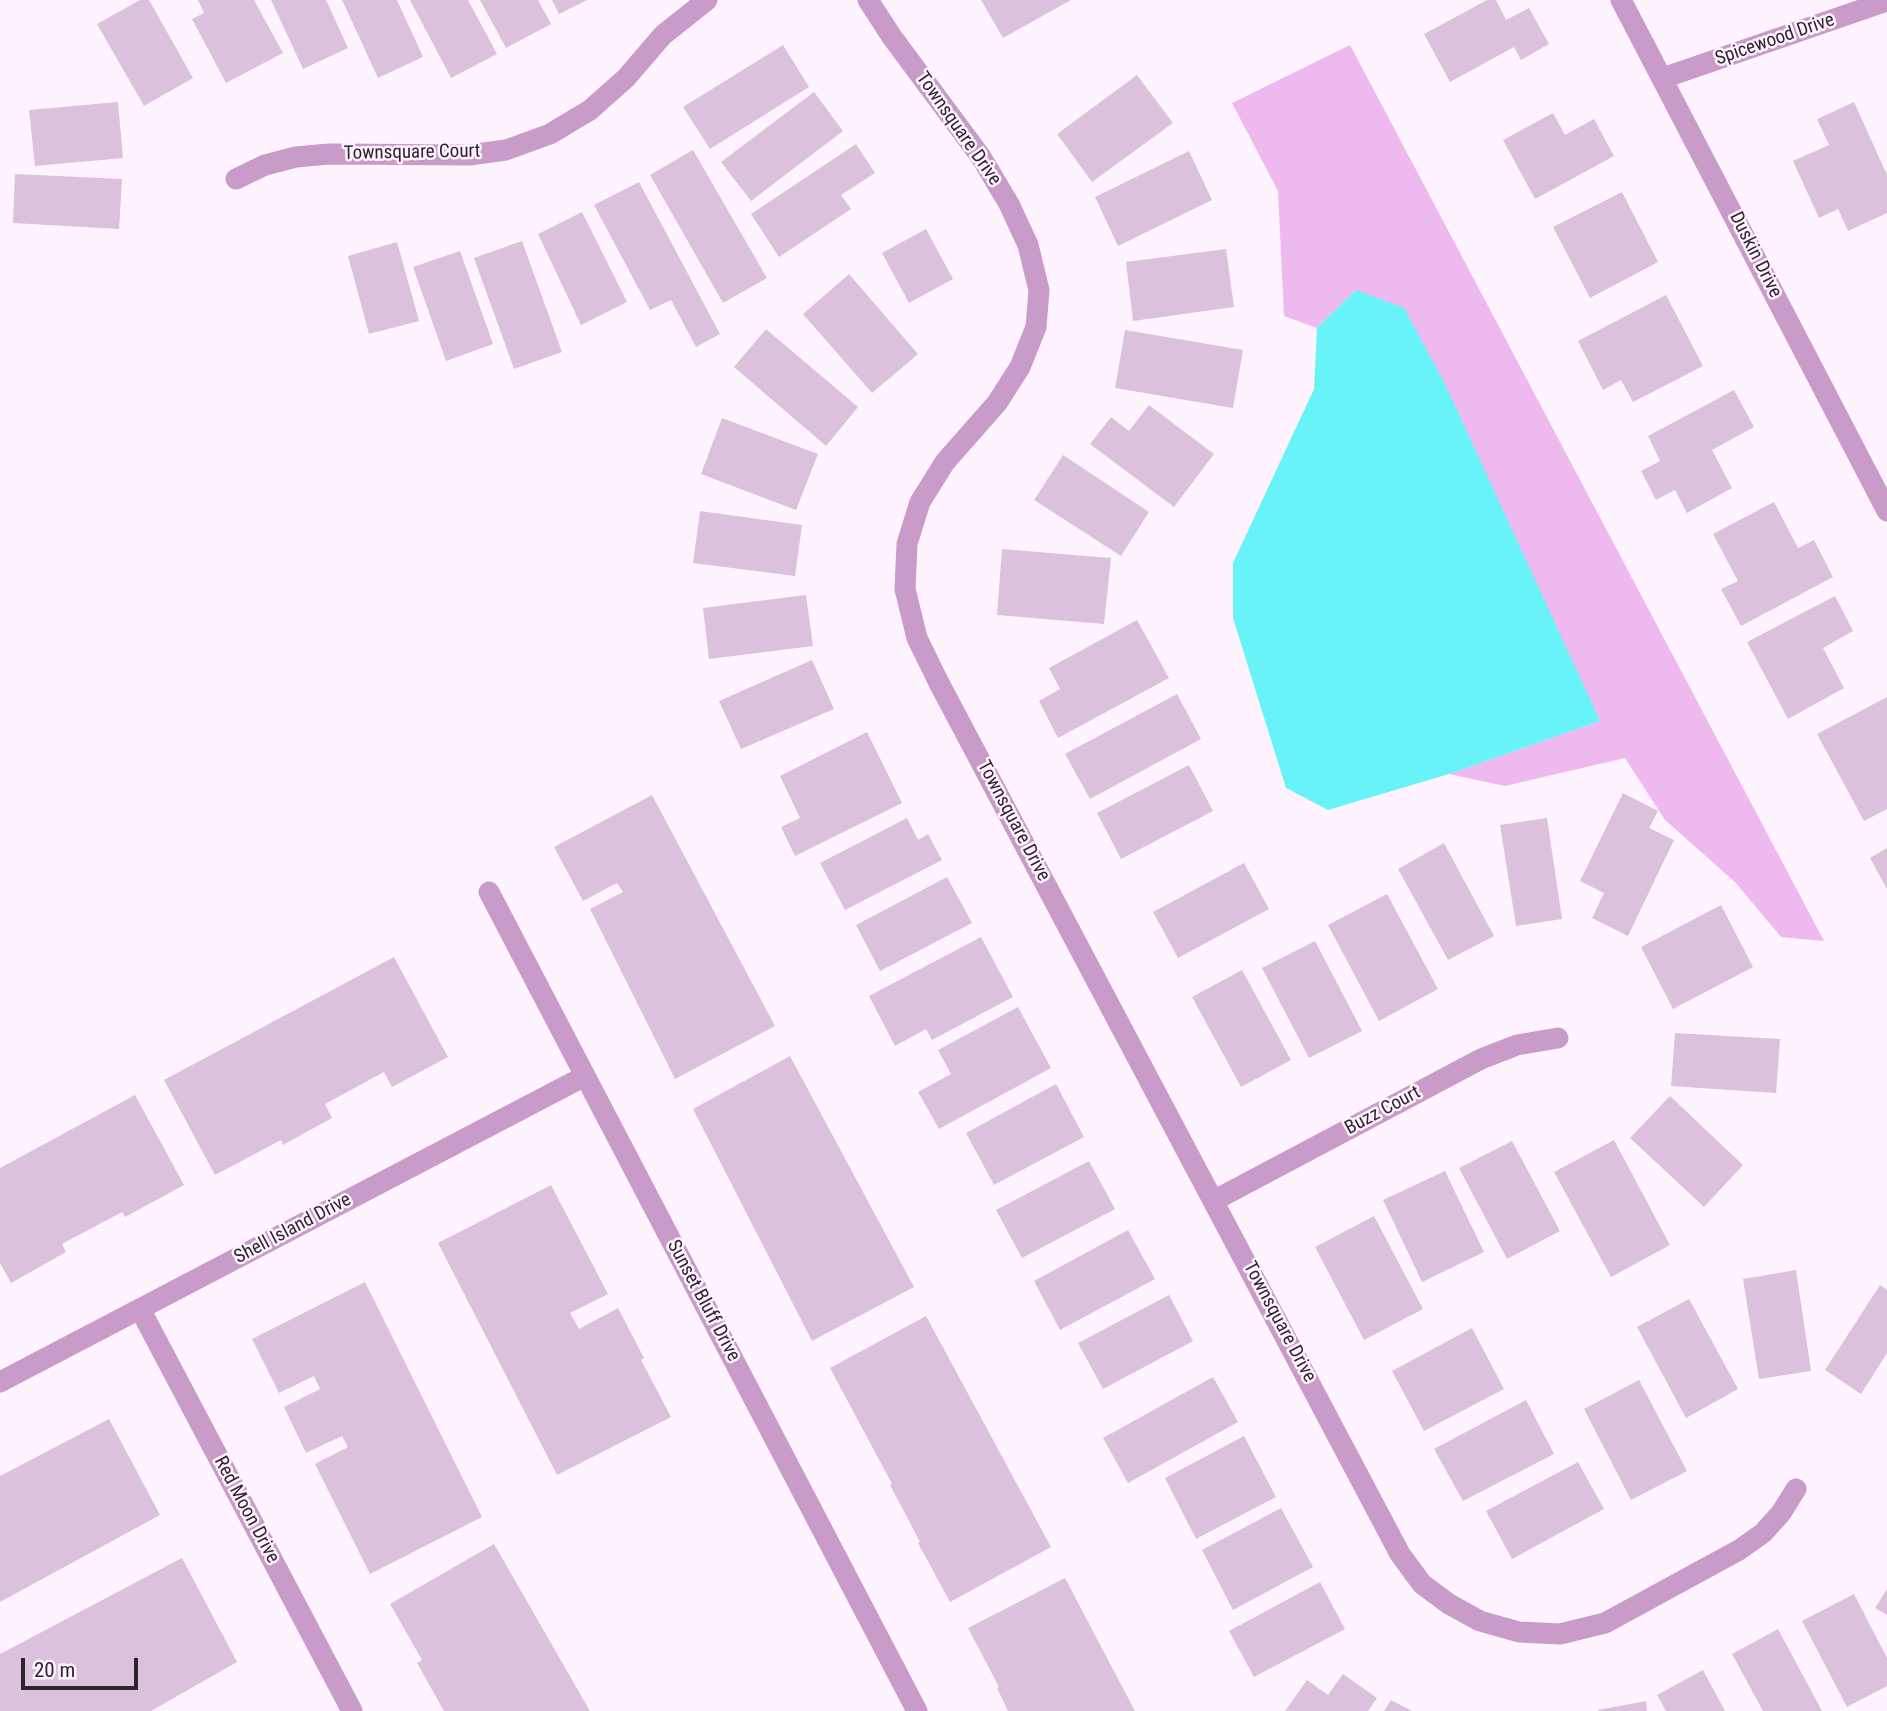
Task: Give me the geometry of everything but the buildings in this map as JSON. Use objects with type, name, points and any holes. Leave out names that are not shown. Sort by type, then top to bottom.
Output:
[{"type":"street","name":"Townsquare Court","points":[[236,179],[265,165],[296,157],[329,154],[469,155],[506,150],[550,134],[590,110],[626,78],[663,35],[707,0]]},
{"type":"street","name":"Townsquare Drive","points":[[868,0],[981,158],[1009,204],[1028,246],[1039,290],[1036,327],[1020,367],[998,403],[945,462],[920,502],[907,544],[905,589],[917,638],[1400,1555],[1422,1584],[1449,1604],[1480,1621],[1519,1632],[1560,1634],[1605,1623],[1715,1564],[1763,1533],[1781,1513],[1796,1489]]},
{"type":"street","name":"Duskin Drive","points":[[1620,0],[1887,511]]},
{"type":"street","name":"Spicewood Drive","points":[[1663,78],[1887,1]]},
{"type":"street","name":"Sunset Bluff Drive","points":[[489,892],[917,1711]]},
{"type":"street","name":"Buzz Court","points":[[1215,1200],[1481,1059],[1517,1045],[1558,1038]]},
{"type":"street","name":"Shell Island Drive","points":[[0,1381],[585,1076]]},
{"type":"street","name":"Red Moon Drive","points":[[140,1309],[346,1709]]},
{"type":"shaded area","points":[[1350,45],[1824,941],[1781,937],[1735,882],[1665,820],[1625,758],[1505,786],[1449,774],[1600,721],[1356,290],[1317,328],[1284,316],[1278,191],[1232,103]]},
{"type":"water","points":[[1356,290],[1404,308],[1445,384],[1600,721],[1449,774],[1328,810],[1286,788],[1233,618],[1233,563],[1314,389],[1317,328]]}]
